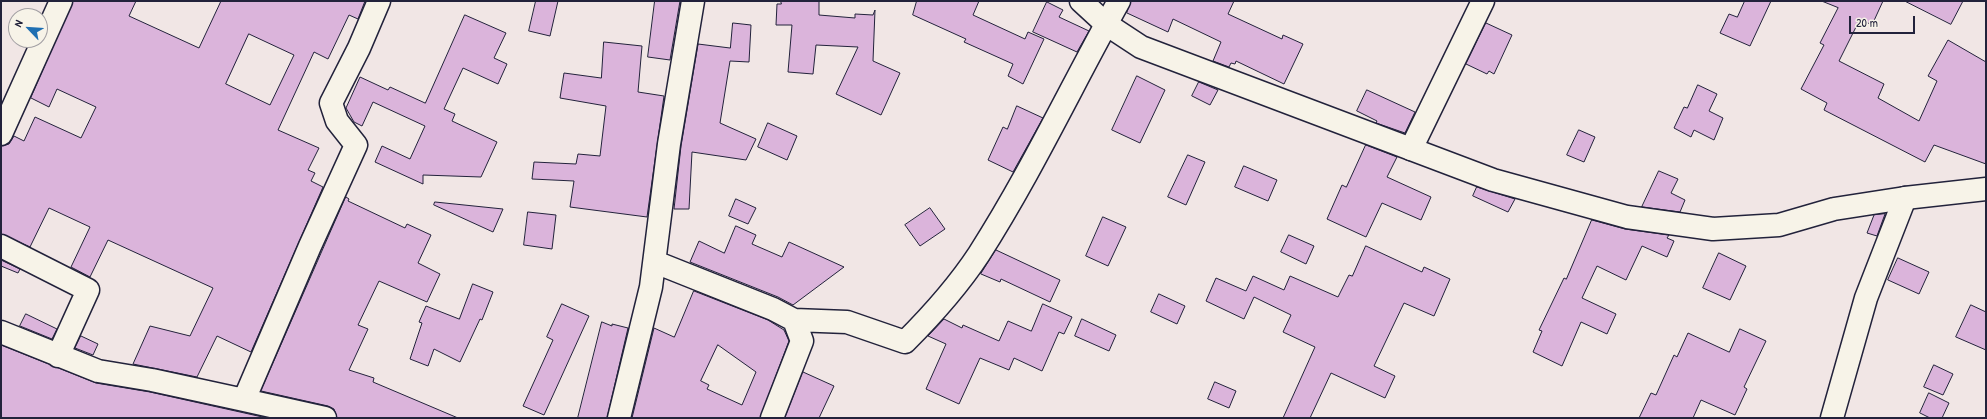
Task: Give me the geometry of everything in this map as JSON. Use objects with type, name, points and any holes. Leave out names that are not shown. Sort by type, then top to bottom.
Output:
[{"type":"street","points":[[1,134],[61,1]]},
{"type":"street","points":[[244,400],[310,246],[356,145],[349,139],[337,121],[331,103],[359,48],[379,1]]},
{"type":"street","points":[[619,418],[641,333],[655,262],[670,144],[693,1]]},
{"type":"street","points":[[1081,1],[1106,24],[1141,47],[1493,180],[1627,217],[1713,229],[1779,224],[1834,209],[1905,198],[1986,190]]},
{"type":"street","points":[[655,262],[773,309],[794,320],[847,322],[905,342],[936,311],[978,255],[1020,184],[1119,1]]},
{"type":"street","points":[[1411,149],[1483,1]]},
{"type":"street","points":[[1832,418],[1866,298],[1905,198]]},
{"type":"street","points":[[1,246],[88,290],[58,356]]},
{"type":"street","points":[[772,418],[802,341],[794,320]]},
{"type":"street","points":[[1,332],[98,371],[152,380],[273,405],[325,418]]},
{"type":"building","points":[[73,1],[136,1],[129,16],[199,48],[221,1],[365,1],[358,19],[349,15],[328,59],[314,52],[278,130],[319,148],[308,170],[315,173],[311,181],[323,187],[251,352],[217,336],[197,377],[133,364],[150,326],[190,336],[213,288],[108,240],[90,277],[71,267],[90,227],[49,208],[30,247],[1,234],[1,146],[9,144],[14,136],[24,141],[35,117],[81,138],[96,107],[57,89],[49,107],[31,98]],"holes":[[[249,34],[294,55],[270,105],[226,84]]]},
{"type":"building","points":[[536,1],[558,1],[550,36],[529,31]]},
{"type":"building","points":[[655,1],[680,1],[670,60],[648,57]]},
{"type":"building","points":[[781,1],[819,1],[819,15],[855,18],[855,14],[873,15],[875,10],[873,61],[900,73],[881,115],[836,94],[858,47],[816,45],[813,74],[788,72],[792,25],[776,25],[777,4],[781,4]]},
{"type":"building","points":[[917,1],[979,1],[973,15],[1025,39],[1028,32],[1044,39],[1023,84],[1008,76],[1013,64],[964,42],[966,39],[913,15]]},
{"type":"building","points":[[1131,1],[1234,1],[1228,14],[1282,39],[1283,35],[1303,44],[1284,84],[1236,61],[1235,64],[1231,63],[1229,67],[1213,61],[1221,42],[1173,19],[1168,32],[1127,13]]},
{"type":"building","points":[[1745,1],[1771,1],[1750,46],[1720,33],[1729,14],[1737,17]]},
{"type":"building","points":[[1822,1],[1883,1],[1872,25],[1860,19],[1839,61],[1884,84],[1878,98],[1919,121],[1937,81],[1928,76],[1948,40],[1986,62],[1986,164],[1934,145],[1925,162],[1824,110],[1827,103],[1801,89],[1824,45],[1820,43],[1838,8]]},
{"type":"building","points":[[1905,1],[1963,1],[1951,24]]},
{"type":"building","points":[[1047,2],[1063,10],[1059,17],[1089,31],[1077,52],[1033,32]]},
{"type":"building","points":[[465,15],[506,33],[494,58],[507,64],[498,84],[463,68],[444,109],[455,114],[452,121],[497,142],[481,177],[423,175],[423,184],[375,162],[382,146],[410,159],[425,126],[373,102],[362,126],[354,122],[346,108],[360,77],[388,90],[390,87],[425,103]]},
{"type":"building","points":[[733,23],[751,25],[749,62],[730,61],[720,123],[756,139],[746,160],[692,152],[689,209],[674,209],[681,146],[698,44],[730,48]]},
{"type":"building","points":[[1486,23],[1512,35],[1494,74],[1489,71],[1487,74],[1466,64]]},
{"type":"building","points":[[604,42],[642,46],[638,92],[664,96],[647,217],[570,207],[574,181],[532,179],[534,162],[576,164],[578,154],[600,156],[606,106],[560,98],[564,73],[601,78]]},
{"type":"building","points":[[1137,76],[1165,90],[1140,143],[1112,130]]},
{"type":"building","points":[[1199,82],[1218,90],[1210,105],[1192,96]]},
{"type":"building","points":[[1698,85],[1717,94],[1709,111],[1723,118],[1714,140],[1694,130],[1691,137],[1674,128],[1684,107],[1687,108]]},
{"type":"building","points":[[1367,90],[1415,112],[1405,133],[1376,123],[1377,121],[1357,111]]},
{"type":"building","points":[[1017,106],[1043,118],[1013,172],[988,160],[1003,127],[1007,129]]},
{"type":"building","points":[[768,123],[797,136],[787,160],[758,147]]},
{"type":"building","points":[[1579,130],[1595,137],[1584,162],[1567,155]]},
{"type":"building","points":[[1366,145],[1397,157],[1387,177],[1431,197],[1421,220],[1382,203],[1366,237],[1327,219],[1342,185],[1346,187]]},
{"type":"building","points":[[1188,155],[1205,162],[1186,205],[1168,197]]},
{"type":"building","points":[[1244,166],[1277,180],[1268,201],[1235,187]]},
{"type":"building","points":[[1659,171],[1678,179],[1671,193],[1685,200],[1680,212],[1642,207]]},
{"type":"building","points":[[1477,187],[1515,199],[1508,212],[1473,196]]},
{"type":"building","points":[[346,197],[349,199],[348,201],[405,228],[407,224],[431,235],[418,263],[440,274],[427,302],[379,281],[358,325],[368,329],[349,370],[374,378],[373,382],[458,418],[337,418],[334,409],[328,406],[261,391]]},
{"type":"building","points":[[736,199],[756,208],[748,224],[729,216]]},
{"type":"building","points":[[435,202],[503,209],[493,232],[434,205]]},
{"type":"building","points":[[930,208],[945,229],[920,246],[905,225]]},
{"type":"building","points":[[528,212],[556,215],[552,249],[524,245]]},
{"type":"building","points":[[1885,214],[1877,236],[1867,233],[1874,215]]},
{"type":"building","points":[[1103,217],[1126,227],[1108,266],[1086,256]]},
{"type":"building","points":[[1592,220],[1625,229],[1669,235],[1667,238],[1674,241],[1667,257],[1642,246],[1626,280],[1597,266],[1582,298],[1616,314],[1607,334],[1581,322],[1562,366],[1533,352],[1542,331],[1539,330],[1564,278],[1566,279]]},
{"type":"building","points":[[736,226],[756,235],[752,244],[782,257],[789,242],[844,267],[793,305],[778,297],[690,262],[699,241],[724,253]]},
{"type":"building","points":[[1289,235],[1314,246],[1306,264],[1281,252]]},
{"type":"building","points":[[1366,246],[1422,272],[1424,267],[1450,279],[1434,316],[1404,303],[1374,366],[1395,376],[1385,398],[1331,373],[1310,418],[1283,418],[1315,347],[1283,332],[1291,315],[1254,297],[1244,319],[1206,301],[1216,278],[1246,291],[1253,276],[1284,290],[1290,276],[1338,297],[1349,275],[1352,276]]},
{"type":"building","points":[[996,250],[1060,280],[1050,302],[1001,279],[1000,282],[981,274]]},
{"type":"building","points":[[1719,253],[1746,266],[1730,300],[1703,288]]},
{"type":"building","points":[[1898,258],[1929,272],[1919,294],[1888,280]]},
{"type":"building","points":[[1,260],[20,269],[18,273],[1,266]]},
{"type":"building","points":[[473,284],[493,292],[482,320],[480,319],[460,362],[434,349],[428,366],[410,359],[422,323],[419,322],[426,306],[459,319]]},
{"type":"building","points":[[694,291],[768,320],[784,330],[789,341],[760,418],[632,418],[654,328],[674,337]],"holes":[[[718,345],[756,372],[742,405],[707,389],[709,385],[701,381]]]},
{"type":"building","points":[[1159,294],[1185,306],[1177,324],[1151,312]]},
{"type":"building","points":[[562,304],[589,316],[544,415],[523,406],[553,340],[547,337]]},
{"type":"building","points":[[1043,304],[1072,317],[1064,334],[1059,332],[1042,371],[1014,358],[1009,370],[980,358],[959,404],[926,389],[946,344],[928,336],[944,319],[962,328],[963,325],[999,341],[1008,321],[1031,331]]},
{"type":"building","points":[[1971,305],[1986,312],[1986,350],[1956,337]]},
{"type":"building","points":[[26,314],[57,329],[52,339],[20,326]]},
{"type":"building","points":[[1082,319],[1116,335],[1109,351],[1075,336]]},
{"type":"building","points":[[602,322],[612,326],[612,324],[628,328],[607,418],[578,418]]},
{"type":"building","points":[[1740,329],[1766,341],[1744,387],[1747,389],[1735,415],[1701,400],[1693,418],[1639,418],[1651,393],[1656,395],[1674,355],[1677,357],[1688,333],[1729,352]]},
{"type":"building","points":[[81,336],[98,344],[93,355],[75,348]]},
{"type":"building","points":[[1,345],[96,383],[150,392],[267,418],[1,418]]},
{"type":"building","points":[[1934,365],[1953,374],[1943,395],[1924,387]]},
{"type":"building","points":[[803,372],[834,386],[819,418],[785,418]]},
{"type":"building","points":[[1215,382],[1236,391],[1229,408],[1208,399]]},
{"type":"building","points":[[1929,393],[1949,403],[1942,418],[1930,418],[1920,413]]}]
